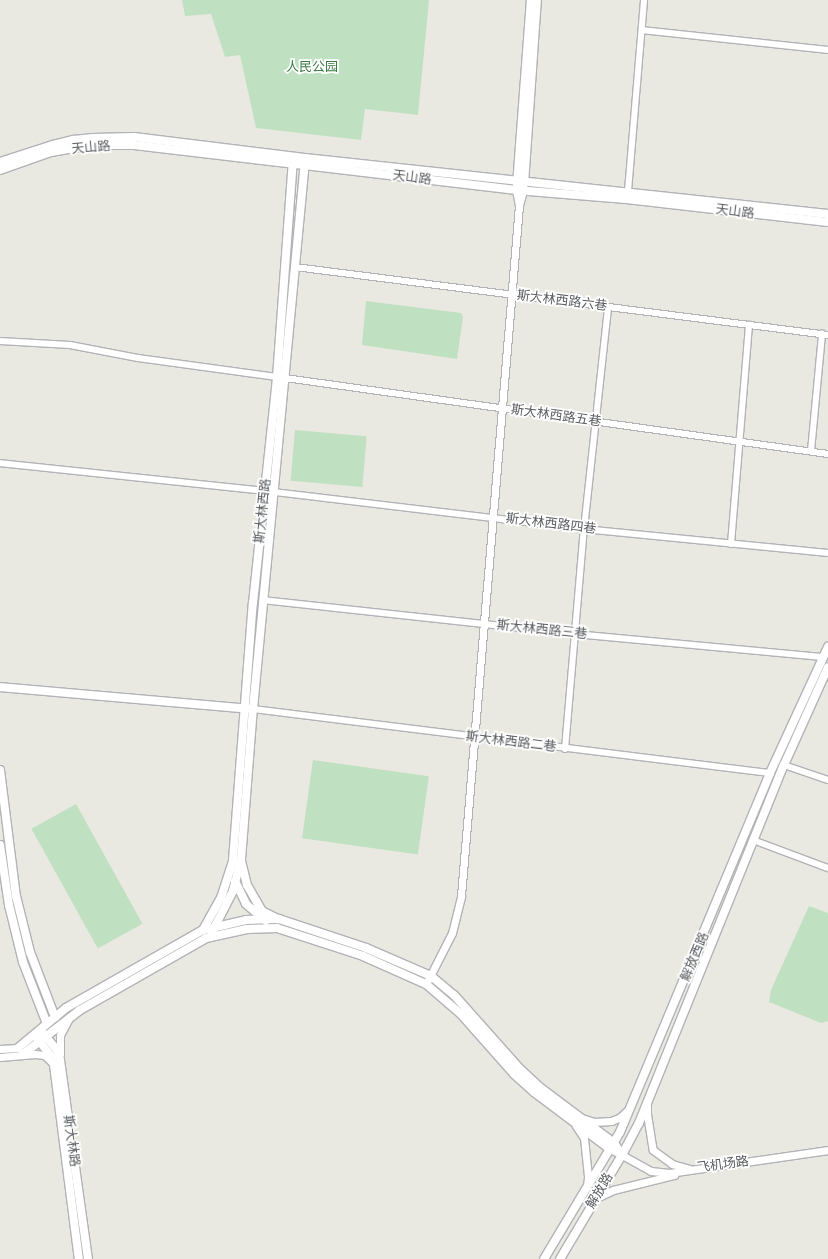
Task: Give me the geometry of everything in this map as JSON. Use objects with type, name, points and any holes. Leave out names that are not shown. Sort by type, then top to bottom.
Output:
[{"type":"main road","points":[[521,180],[531,0]]},
{"type":"main road","points":[[520,191],[537,0]]},
{"type":"main road","name":"天山路","points":[[0,162],[53,145],[93,138],[134,137],[304,162],[520,191],[626,199],[828,222]]},
{"type":"main road","name":"天山路","points":[[0,170],[51,152],[93,145],[134,145],[293,160]]},
{"type":"main road","name":"斯大林西路","points":[[281,377],[293,160]]},
{"type":"main road","name":"天山路","points":[[304,162],[521,180],[828,214]]},
{"type":"main road","name":"斯大林西路","points":[[232,866],[249,709],[263,600],[270,491],[281,377],[295,267],[304,162]]},
{"type":"main road","name":"斯大林西路","points":[[241,860],[253,603],[270,491]]},
{"type":"main road","name":"解放西路","points":[[544,1259],[612,1146],[633,1104],[770,773],[822,657],[828,647]]},
{"type":"main road","name":"解放西路","points":[[639,1123],[784,764],[828,667]]},
{"type":"main road","points":[[0,688],[249,709]]},
{"type":"main road","points":[[0,770],[16,896],[30,952],[55,1017]]},
{"type":"main road","points":[[0,845],[9,905],[23,962],[46,1024]]},
{"type":"main road","points":[[211,937],[233,891],[241,860]]},
{"type":"main road","points":[[241,860],[247,885],[262,911],[278,919],[366,948],[431,976],[454,995],[520,1069],[538,1086],[575,1118],[622,1155]]},
{"type":"main road","points":[[232,866],[235,881],[246,904],[264,920],[277,928],[363,956],[426,984],[461,1014],[514,1074],[534,1092],[575,1118]]},
{"type":"main road","points":[[203,930],[221,898],[232,866]]},
{"type":"main road","points":[[40,1035],[46,1024],[76,1002],[203,930],[246,920],[278,919]]},
{"type":"main road","points":[[20,1051],[40,1035],[71,1016],[206,938],[247,929],[277,928]]},
{"type":"main road","name":"斯大林路","points":[[40,1035],[51,1056],[57,1062],[88,1259]]},
{"type":"main road","name":"斯大林路","points":[[57,1062],[79,1259]]},
{"type":"main road","name":"解放路","points":[[560,1259],[622,1155],[639,1123]]},
{"type":"street","points":[[628,191],[644,0]]},
{"type":"street","points":[[642,30],[828,50]]},
{"type":"street","points":[[426,984],[445,951],[458,915],[461,896],[520,191]]},
{"type":"street","name":"斯大林西路六巷","points":[[295,267],[825,335]]},
{"type":"street","points":[[565,749],[584,529],[608,307]]},
{"type":"street","points":[[731,544],[750,325]]},
{"type":"street","points":[[811,451],[825,335]]},
{"type":"street","name":"斯大林西路五巷","points":[[0,341],[70,345],[138,358],[828,454]]},
{"type":"street","name":"斯大林西路四巷","points":[[0,463],[270,491],[584,529],[828,553]]},
{"type":"street","name":"斯大林西路三巷","points":[[263,600],[575,634],[822,657]]},
{"type":"street","name":"斯大林西路二巷","points":[[249,709],[770,773]]},
{"type":"street","points":[[784,764],[828,780]]},
{"type":"street","points":[[753,840],[828,868]]},
{"type":"street","points":[[0,1049],[44,1055],[57,1062],[60,1035],[71,1016]]},
{"type":"street","points":[[0,1057],[20,1051]]},
{"type":"street","points":[[647,1100],[646,1114],[653,1150],[672,1164],[693,1170]]},
{"type":"street","points":[[575,1118],[594,1122],[611,1121],[620,1118],[633,1104]]},
{"type":"street","points":[[575,1118],[584,1138],[588,1177],[586,1191]]},
{"type":"street","name":"飞机场路","points":[[622,1155],[651,1172],[669,1173],[828,1150]]},
{"type":"street","points":[[596,1198],[613,1190],[659,1180],[693,1170]]},
{"type":"green space","name":"人民公园","points":[[182,0],[429,0],[418,115],[365,109],[361,140],[256,128],[240,55],[225,57],[211,14],[185,16]]},
{"type":"green space","points":[[366,301],[461,313],[463,317],[457,359],[362,345]]},
{"type":"green space","points":[[295,430],[367,436],[362,487],[291,481]]},
{"type":"green space","points":[[313,760],[429,776],[418,855],[302,838]]},
{"type":"green space","points":[[76,804],[142,924],[98,949],[31,829]]},
{"type":"green space","points":[[809,906],[828,913],[828,1021],[821,1023],[769,1002],[771,990]]}]
